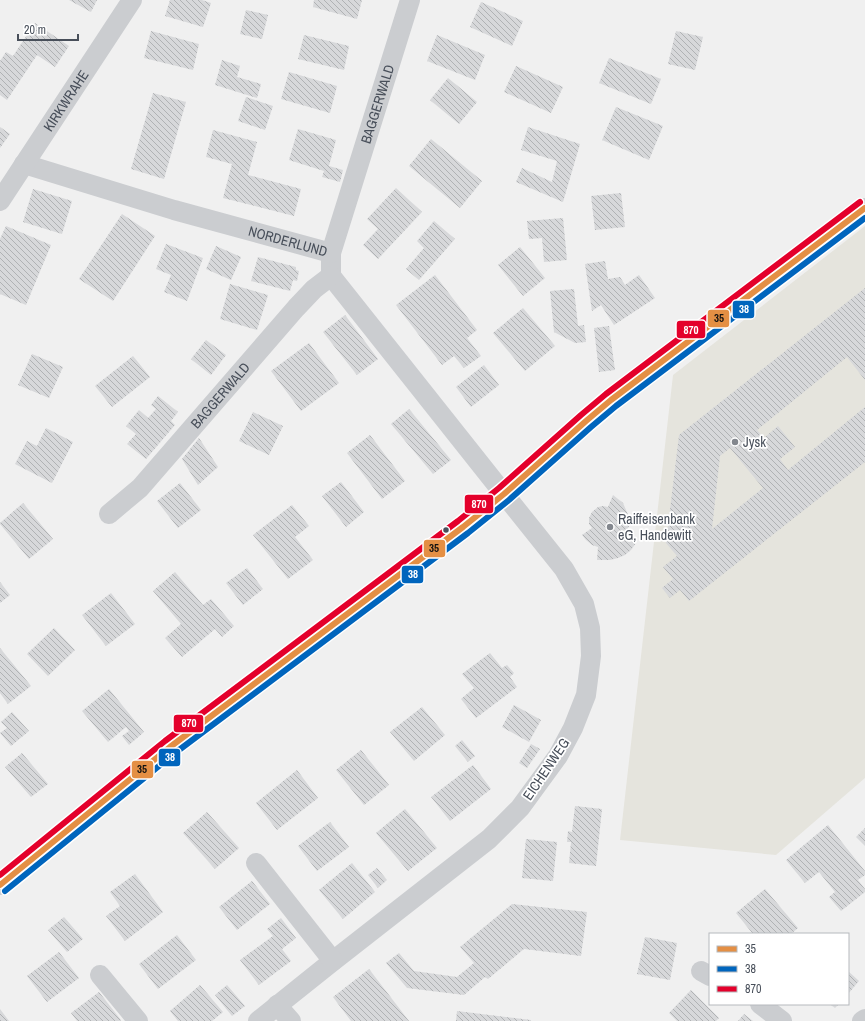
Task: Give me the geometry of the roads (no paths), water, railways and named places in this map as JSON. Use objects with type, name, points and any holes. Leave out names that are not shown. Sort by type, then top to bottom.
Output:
[{"type":"street","name":"KIRKWRAHE","points":[[0,201],[132,0]]},
{"type":"street","name":"BAGGERWALD","points":[[331,254],[410,0]]},
{"type":"street","name":"NORDERLUND","points":[[24,164],[174,210],[331,254],[331,276],[504,494]]},
{"type":"street","points":[[0,885],[170,747],[504,494],[586,420],[611,400],[865,208]]},
{"type":"street","name":"BAGGERWALD","points":[[109,514],[140,488],[296,308],[314,289],[331,276]]},
{"type":"street","name":"EICHENWEG","points":[[258,1021],[489,839],[520,808],[558,756],[573,728],[586,696],[591,656],[590,628],[584,604],[564,569],[504,494]]},
{"type":"street","points":[[256,863],[333,961]]},
{"type":"street","points":[[100,975],[138,1021]]},
{"type":"street","points":[[761,1005],[782,1021]]},
{"type":"street","points":[[277,1006],[291,1021]]},
{"type":"place","name":"Jysk","points":[[735,442]]},
{"type":"place","name":"Raiffeisenbank eG, Handewitt","points":[[610,527]]}]
